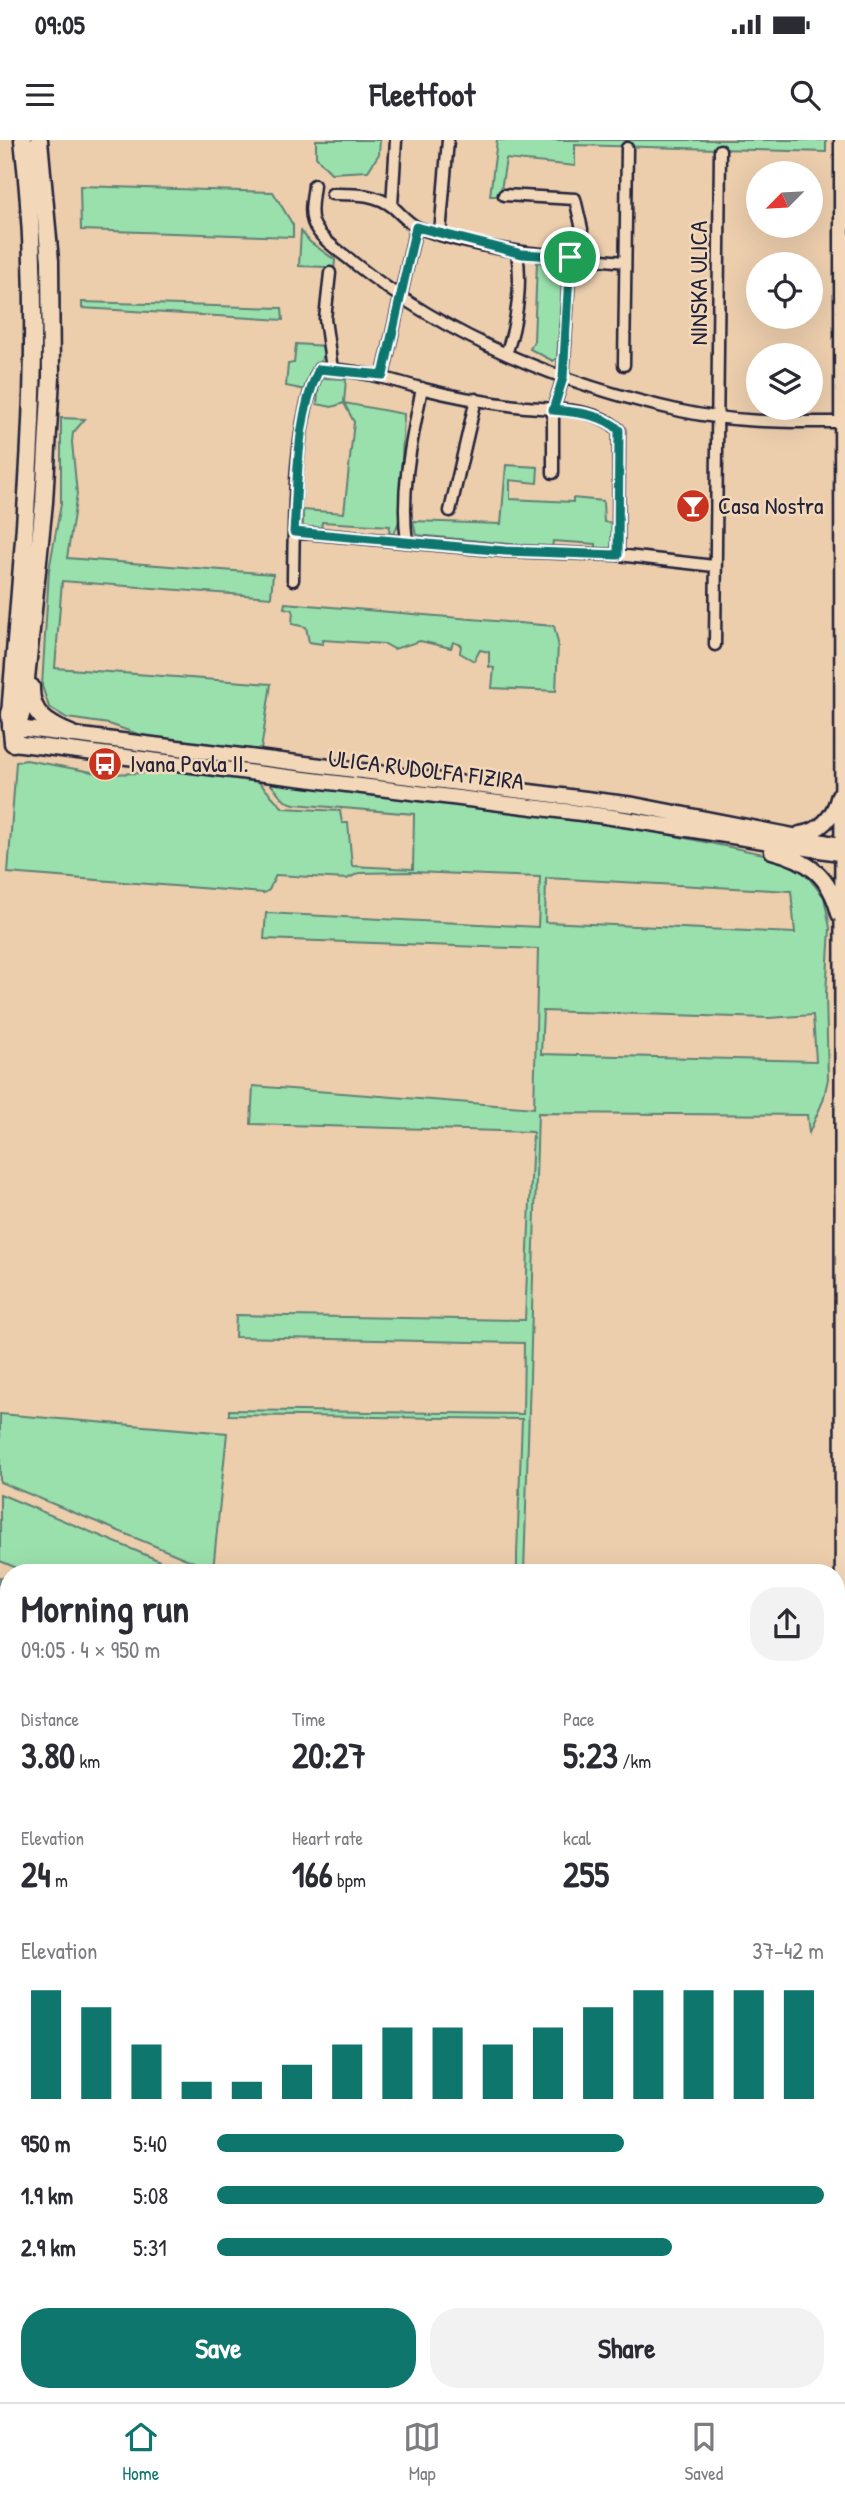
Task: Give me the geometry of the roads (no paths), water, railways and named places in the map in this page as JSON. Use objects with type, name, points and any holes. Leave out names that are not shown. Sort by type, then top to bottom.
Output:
[{"type":"main road","points":[[23,140],[33,263],[34,362],[21,658],[36,711],[46,722],[71,734]]},
{"type":"main road","points":[[9,733],[44,502],[51,377],[50,261],[39,140]]},
{"type":"main road","points":[[842,140],[842,1564]]},
{"type":"main road","points":[[0,709],[21,658]]},
{"type":"main road","name":"ULICA RUDOLFA FIZIRA","points":[[9,733],[71,734],[593,799],[791,835],[844,850]]},
{"type":"main road","name":"ULICA RUDOLFA FIZIRA","points":[[9,733],[844,850]]},
{"type":"main road","points":[[791,835],[813,831],[827,821],[835,808],[844,778]]},
{"type":"main road","points":[[739,836],[751,844],[800,859],[819,873],[833,895],[843,937]]},
{"type":"street","points":[[392,206],[396,140]]},
{"type":"street","points":[[440,234],[448,140]]},
{"type":"street","points":[[624,365],[627,148]]},
{"type":"street","name":"NINSKA ULICA","points":[[715,645],[720,150]]},
{"type":"street","points":[[314,185],[312,219],[320,233],[382,285],[506,354],[563,378],[639,400],[719,417],[844,423]]},
{"type":"street","points":[[332,194],[370,196],[392,206],[416,227],[517,253],[625,262]]},
{"type":"street","points":[[504,195],[575,199],[582,229],[575,257],[563,378],[553,410],[553,473]]},
{"type":"street","points":[[383,375],[416,227]]},
{"type":"street","points":[[506,354],[513,334],[519,269],[517,253]]},
{"type":"street","points":[[330,273],[325,319],[332,369]]},
{"type":"street","points":[[293,580],[302,433],[313,381],[319,369],[383,375],[422,388],[476,399],[577,412],[613,424],[619,430],[618,555]]},
{"type":"street","points":[[407,542],[404,516],[408,464],[422,388]]},
{"type":"street","points":[[450,511],[476,399]]},
{"type":"street","points":[[294,532],[505,551],[618,555],[714,566]]},
{"type":"place","name":"Casa Nostra","points":[[693,506]]},
{"type":"place","name":"Ivana Pavla II.","points":[[105,764]]}]
